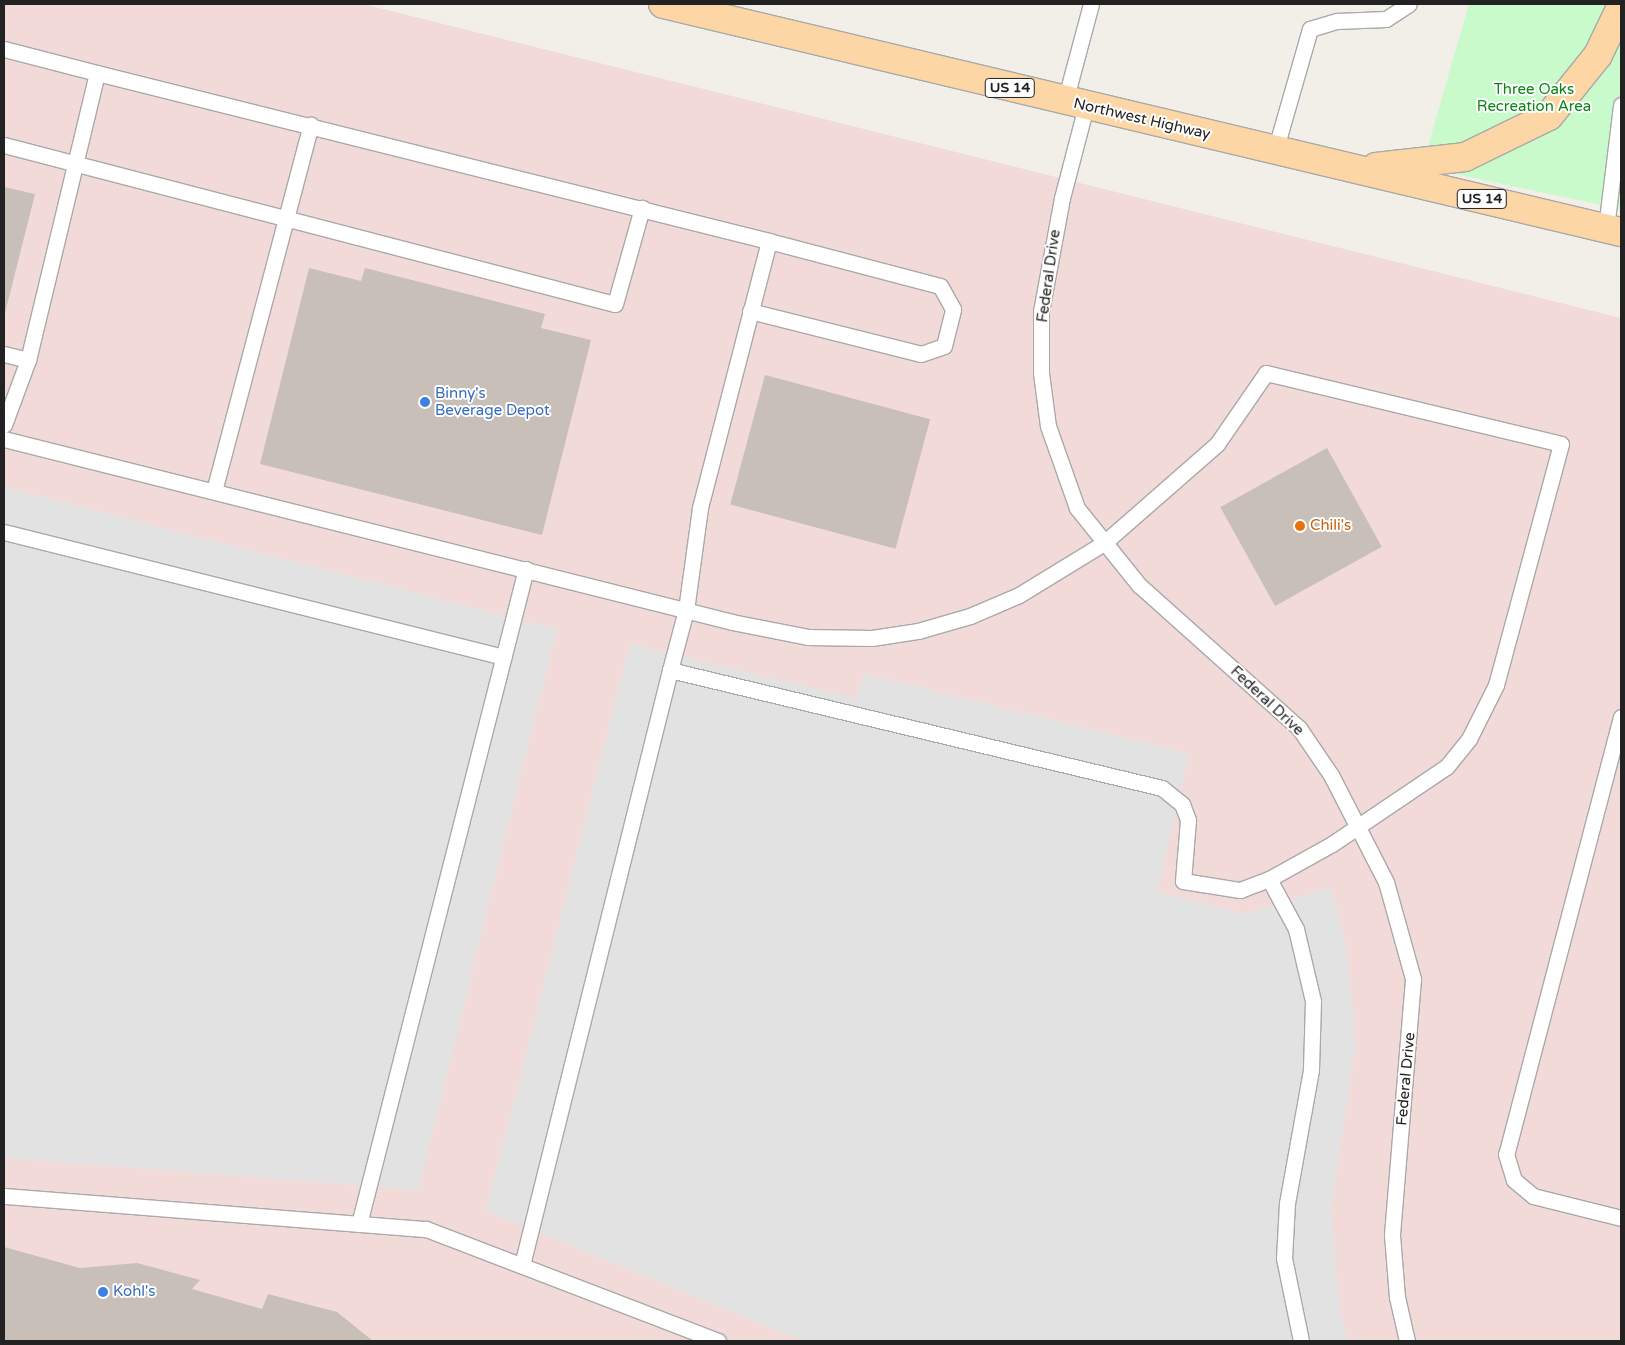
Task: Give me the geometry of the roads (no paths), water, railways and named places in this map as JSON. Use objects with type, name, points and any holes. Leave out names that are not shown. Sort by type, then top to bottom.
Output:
[{"type":"main road","name":"Northwest Highway","points":[[662,4],[1076,104],[1614,230]]},
{"type":"main road","points":[[1358,170],[1465,156],[1549,116],[1598,55],[1621,7]]},
{"type":"lane","name":"Federal Drive","points":[[1091,4],[1041,311],[1041,373],[1048,426],[1077,508],[1104,543],[1160,604],[1299,728],[1358,826],[1386,882],[1413,979],[1392,1235],[1397,1297],[1406,1341]]},
{"type":"lane","points":[[1275,151],[1310,29],[1337,21],[1386,19],[1409,4]]},
{"type":"lane","points":[[4,49],[642,208],[940,286],[953,309],[944,346],[921,354],[750,312]]},
{"type":"lane","points":[[4,425],[28,360],[97,72]]},
{"type":"lane","points":[[1614,230],[1621,105]]},
{"type":"lane","points":[[214,491],[284,218],[310,125]]},
{"type":"lane","points":[[4,145],[615,304],[642,208]]},
{"type":"lane","points":[[522,1265],[686,610],[700,508],[769,241]]},
{"type":"lane","points":[[4,354],[28,360]]},
{"type":"lane","points":[[4,439],[686,610],[808,636],[872,638],[918,631],[1019,595],[1104,543],[1217,444],[1266,373],[1561,444],[1496,685],[1469,739],[1446,767],[1358,826],[1269,879],[1240,890],[1183,881],[1188,820],[1182,804],[1162,788],[670,670]]},
{"type":"lane","points":[[4,532],[504,656]]},
{"type":"lane","points":[[358,1224],[526,569]]},
{"type":"lane","points":[[1621,717],[1506,1154],[1514,1180],[1532,1196],[1621,1218]]},
{"type":"lane","points":[[1269,879],[1296,929],[1313,1001],[1311,1070],[1287,1203],[1284,1258],[1300,1341]]},
{"type":"lane","points":[[4,1196],[426,1229],[718,1341]]},
{"type":"place","name":"Binny's Beverage Depot","points":[[425,402]]},
{"type":"place","name":"Chili's","points":[[1300,526]]},
{"type":"place","name":"Kohl's","points":[[103,1292]]},
{"type":"park label","name":"Three Oaks Recreation Area","points":[[1534,98]]}]
